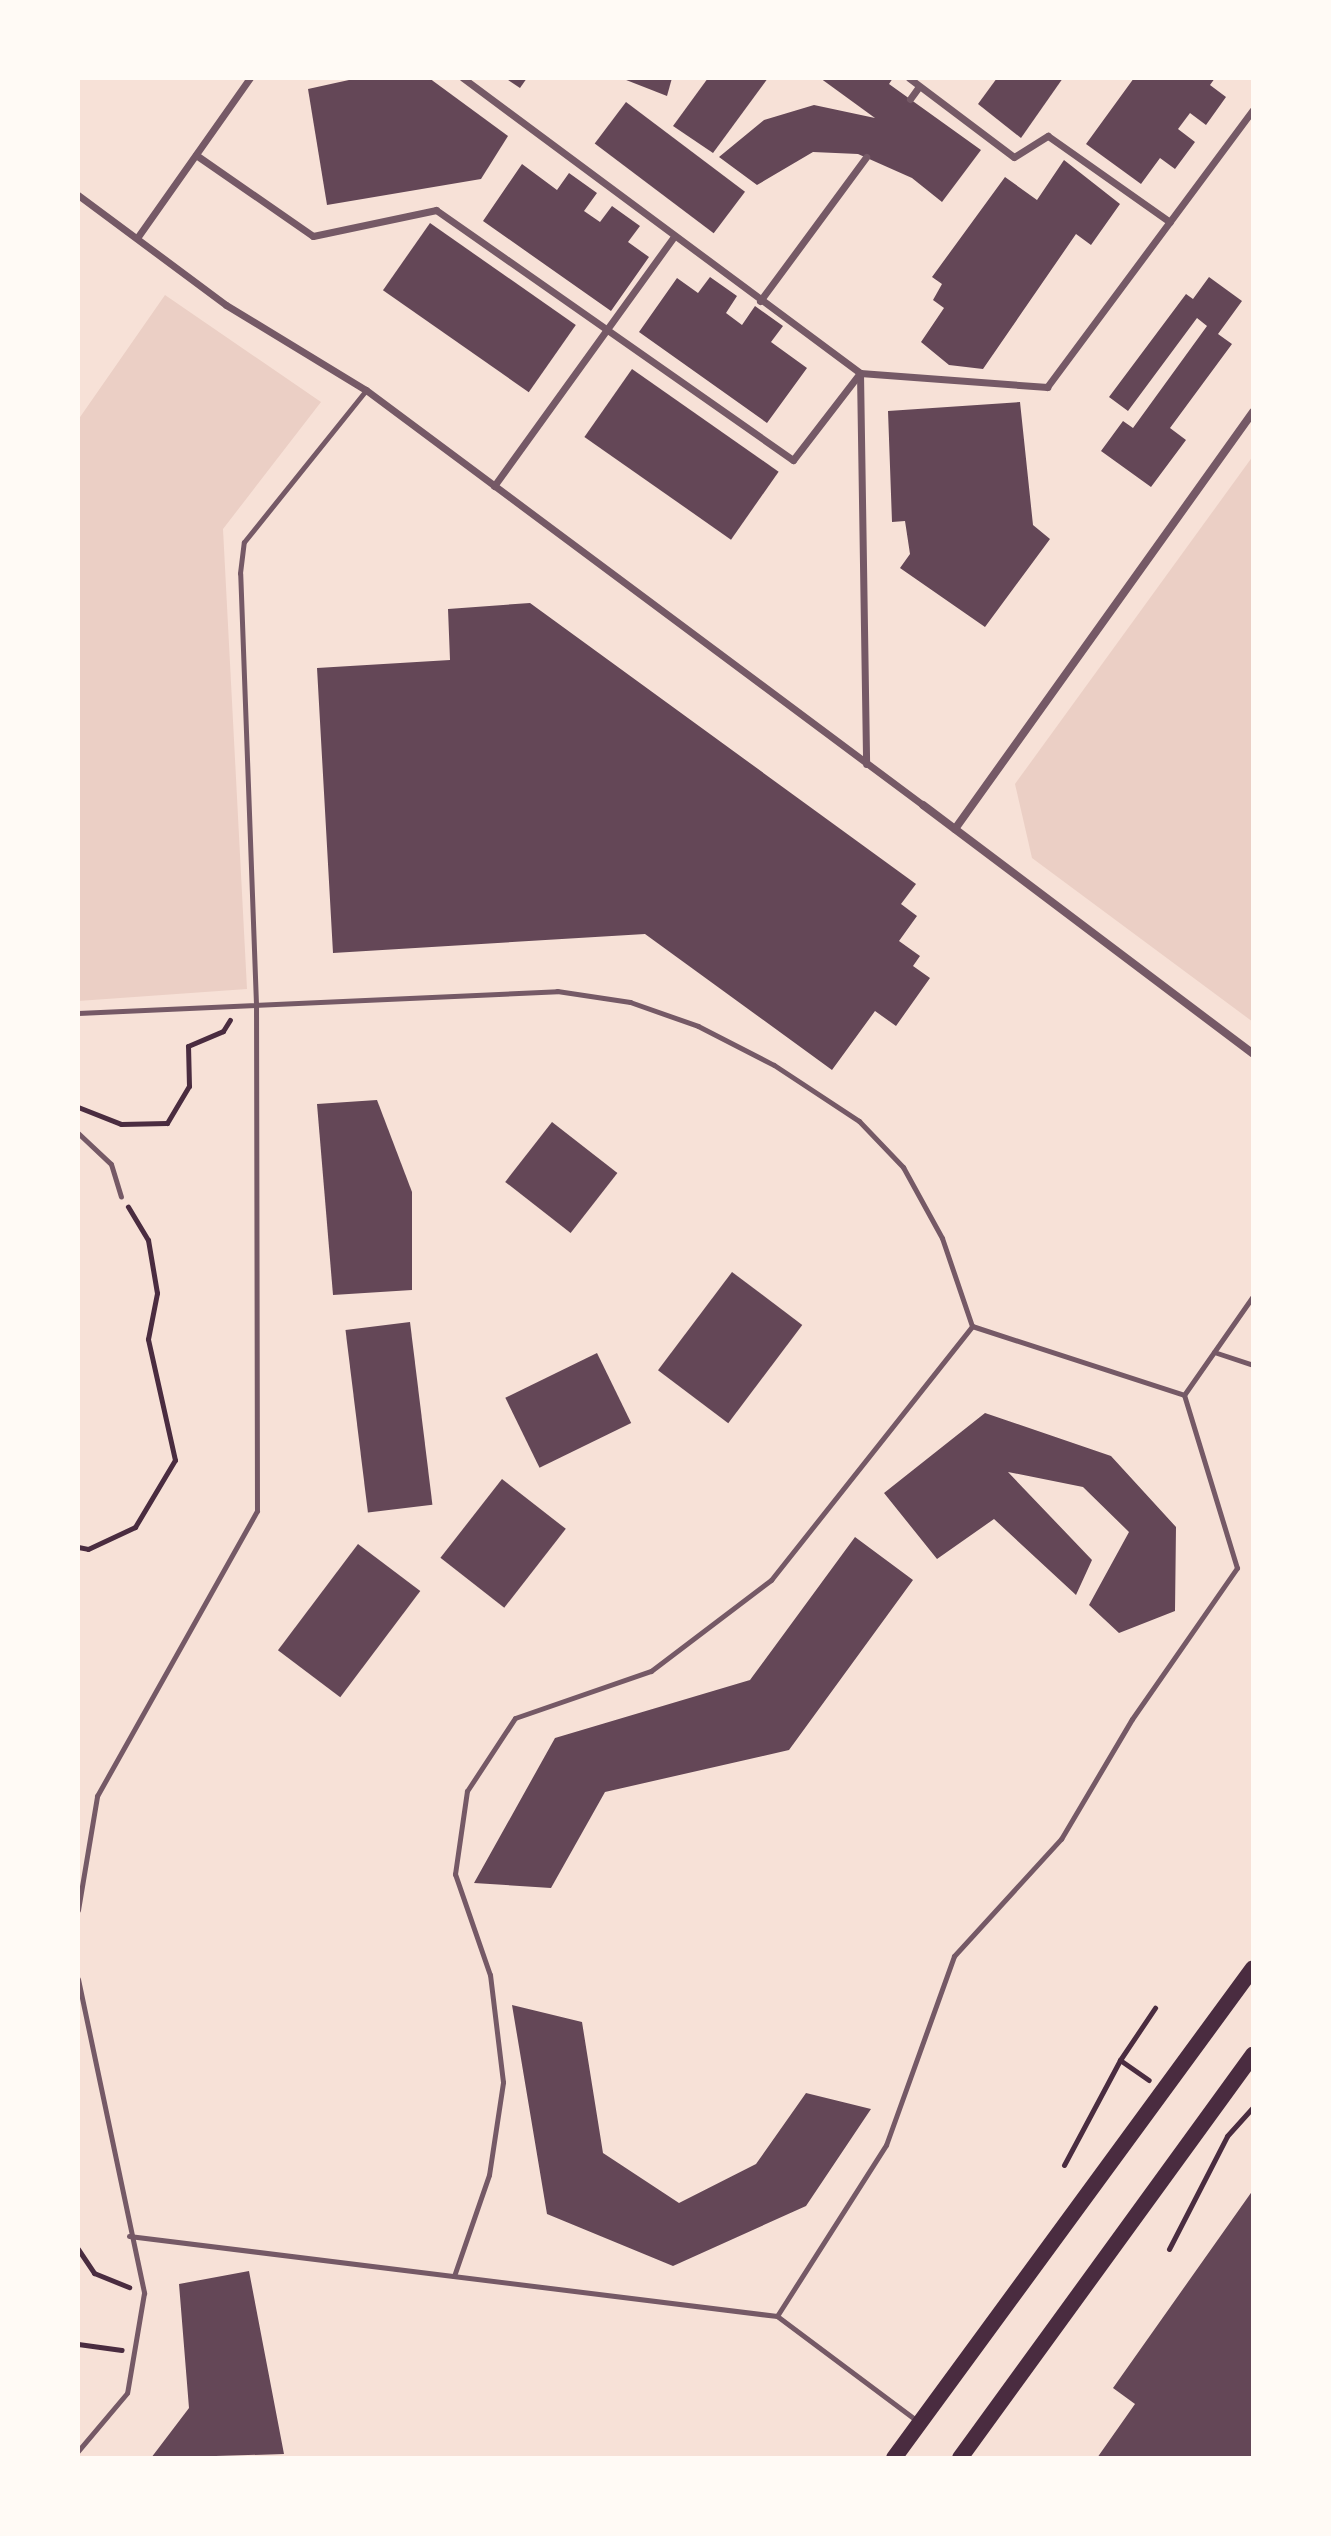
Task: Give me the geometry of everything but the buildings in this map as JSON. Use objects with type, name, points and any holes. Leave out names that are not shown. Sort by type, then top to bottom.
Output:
[{"type":"main road","points":[[894,2458],[1253,1968]]},
{"type":"main road","points":[[960,2458],[1253,2054]]},
{"type":"street","points":[[137,238],[250,78]]},
{"type":"street","points":[[463,78],[860,373],[1047,387],[1253,110]]},
{"type":"street","points":[[909,78],[918,88],[1014,157],[1048,136],[1170,222]]},
{"type":"street","points":[[910,99],[918,88]]},
{"type":"street","points":[[196,155],[313,236],[436,210],[793,460],[860,373]]},
{"type":"street","points":[[760,301],[866,157]]},
{"type":"street","points":[[78,195],[226,305],[366,390],[1253,1054]]},
{"type":"street","points":[[494,486],[674,236]]},
{"type":"street","points":[[860,373],[866,764]]},
{"type":"street","points":[[955,829],[1253,412]]},
{"type":"lane","points":[[78,1910],[97,1796],[257,1511],[256,1004],[240,573],[244,542],[366,390]]},
{"type":"lane","points":[[78,1013],[557,991],[630,1002],[698,1026],[774,1065],[859,1121],[903,1167],[942,1238],[972,1326]]},
{"type":"lane","points":[[78,1133],[111,1164],[121,1196]]},
{"type":"lane","points":[[1184,1395],[1253,1296]]},
{"type":"lane","points":[[972,1326],[1184,1395]]},
{"type":"lane","points":[[454,2276],[489,2175],[503,2082],[490,1975],[455,1874],[467,1791],[515,1718],[651,1671],[771,1580],[972,1326]]},
{"type":"lane","points":[[1214,1352],[1253,1365]]},
{"type":"lane","points":[[777,2316],[886,2145],[954,1956],[1061,1839],[1132,1719],[1237,1568],[1184,1395]]},
{"type":"lane","points":[[78,1979],[129,2236],[144,2293],[127,2393],[78,2451]]},
{"type":"lane","points":[[129,2236],[777,2316],[920,2423]]},
{"type":"path","points":[[78,1107],[121,1124],[167,1123],[189,1086],[188,1046],[223,1031],[239,1005]]},
{"type":"path","points":[[78,1547],[88,1549],[135,1527],[175,1460],[148,1339],[157,1293],[148,1240],[121,1196]]},
{"type":"path","points":[[1064,2165],[1120,2060],[1155,2008]]},
{"type":"path","points":[[1169,2249],[1227,2136],[1253,2107]]},
{"type":"path","points":[[78,2249],[94,2273],[144,2293]]},
{"type":"path","points":[[78,2344],[106,2352],[135,2349]]},
{"type":"shaded area","points":[[165,295],[321,402],[223,529],[247,989],[78,1001],[78,420]]},
{"type":"shaded area","points":[[1253,456],[1253,1022],[1032,858],[1015,784]]}]
